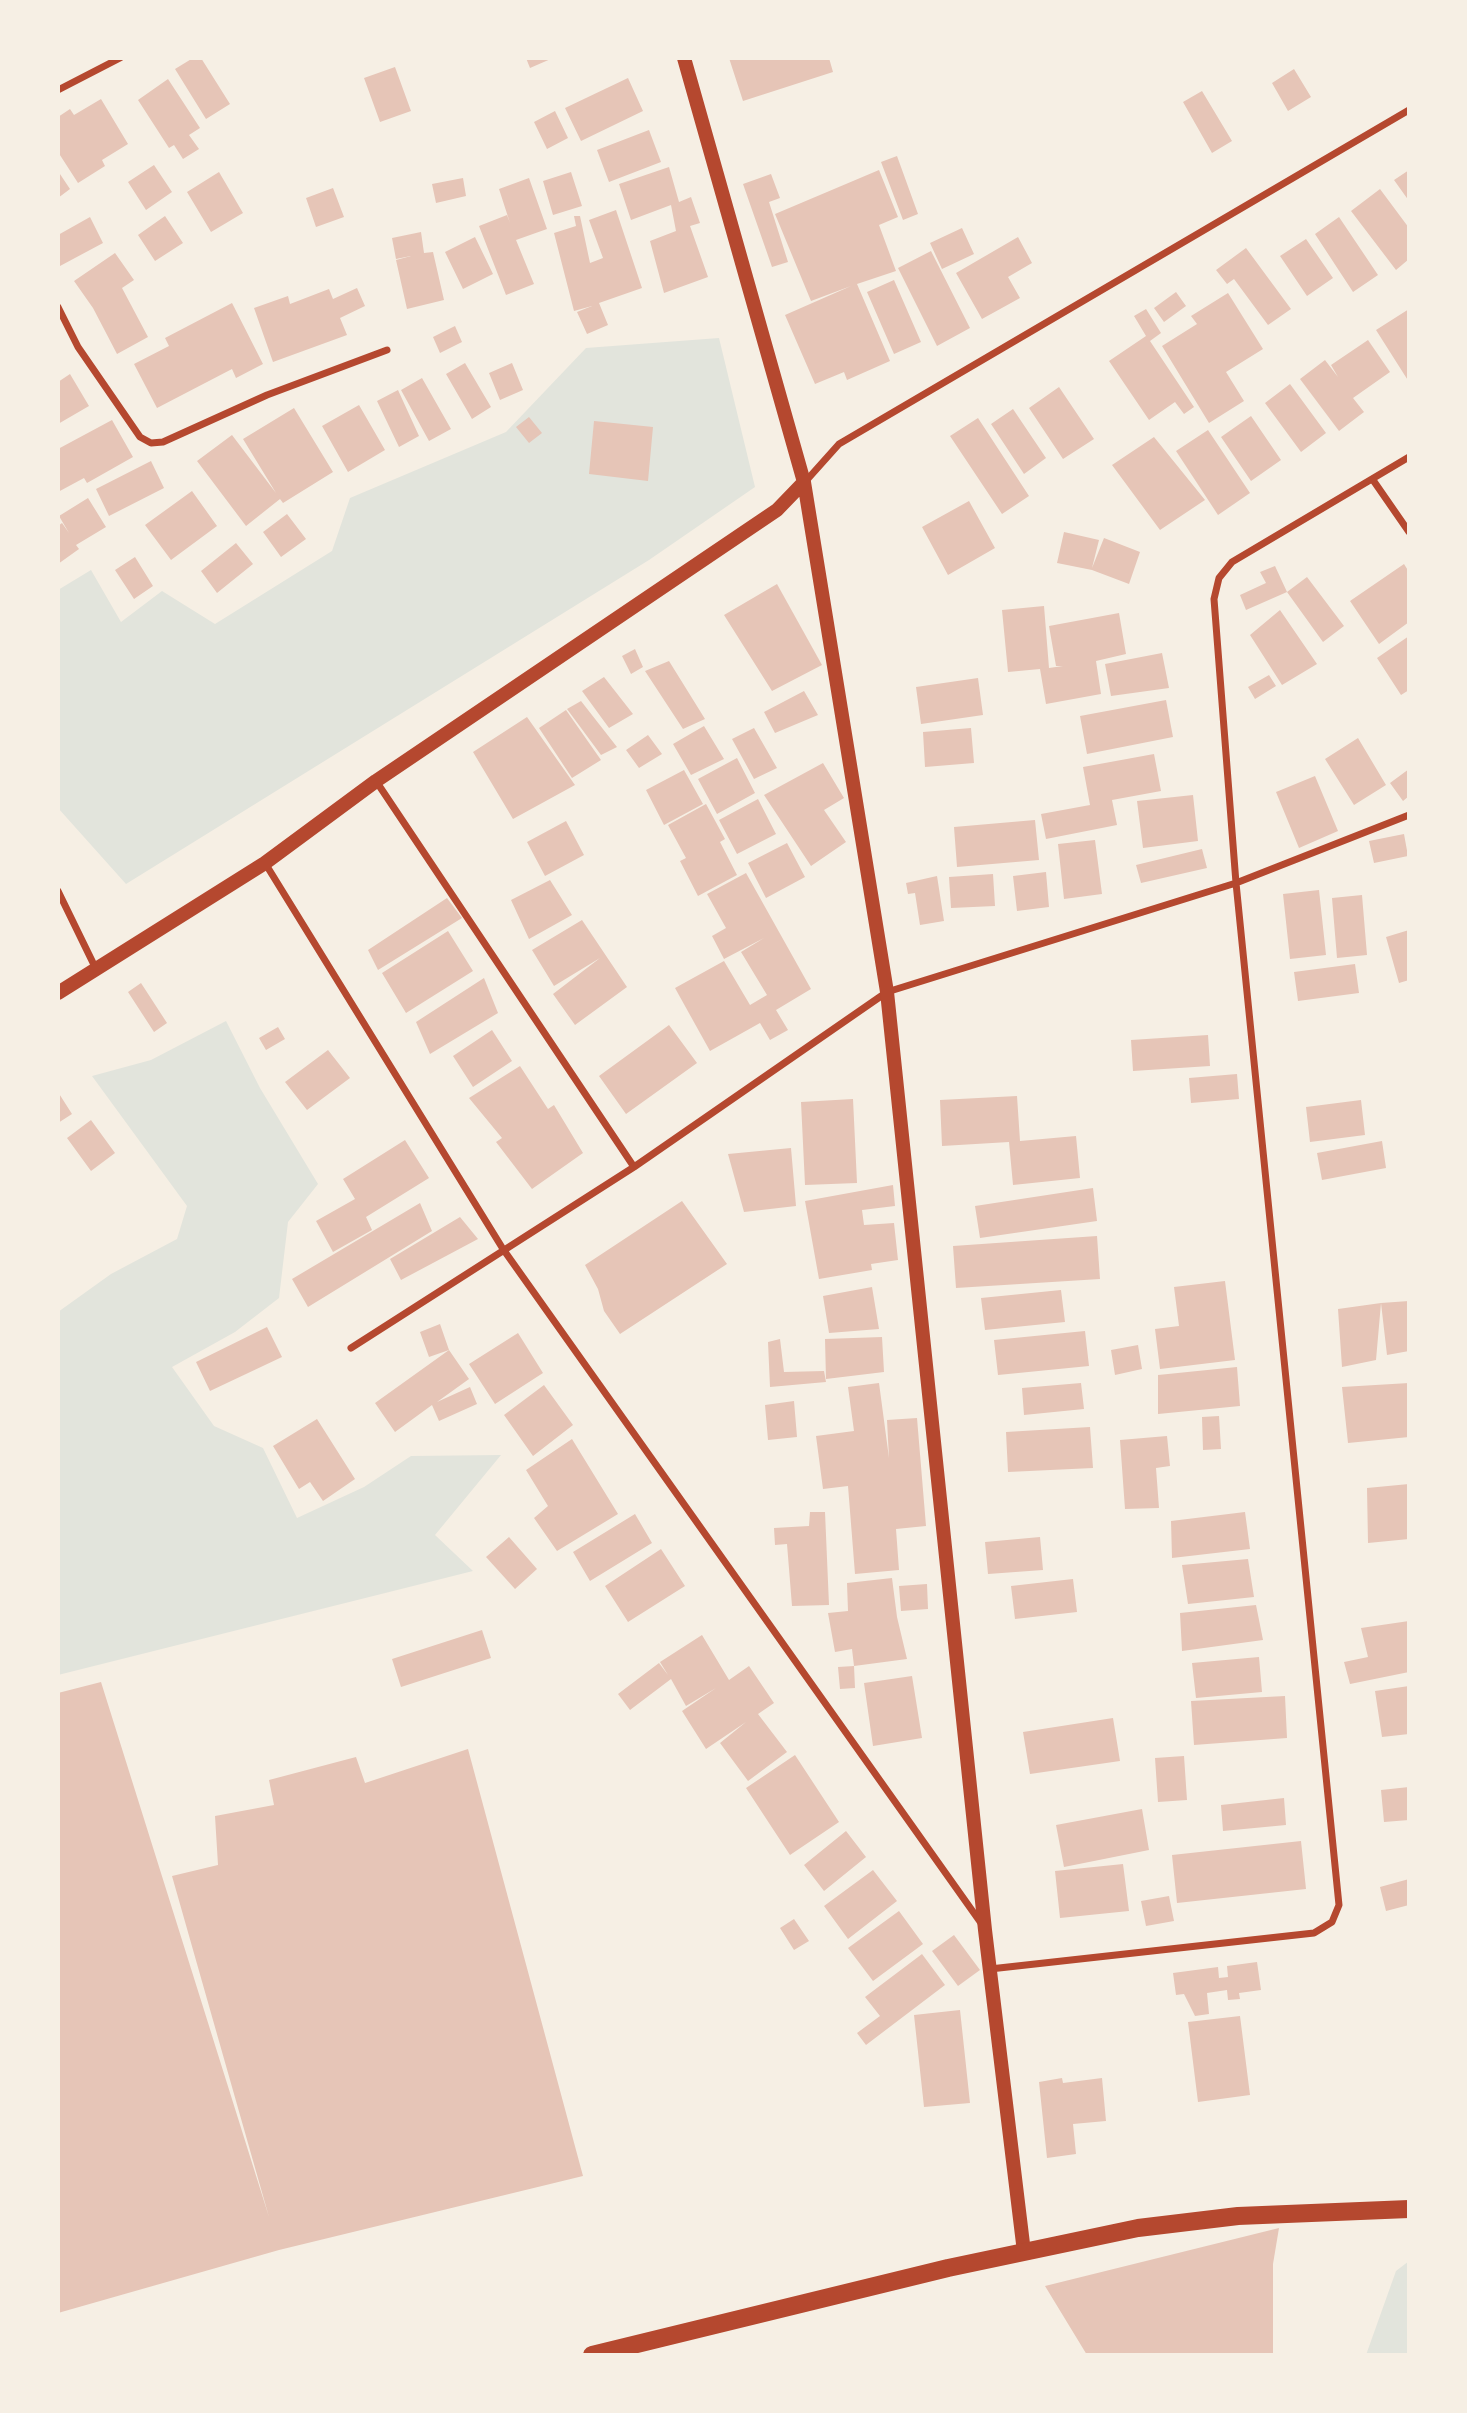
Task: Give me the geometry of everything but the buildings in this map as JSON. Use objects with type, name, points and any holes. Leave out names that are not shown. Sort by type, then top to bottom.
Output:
[{"type":"main road","points":[[684,58],[804,482],[887,992],[985,1930],[1024,2252]]},
{"type":"main road","points":[[58,993],[265,863],[376,781],[777,510],[804,482]]},
{"type":"main road","points":[[592,2355],[1024,2252],[1138,2228],[1238,2216],[1409,2208]]},
{"type":"street","points":[[58,90],[120,58]]},
{"type":"street","points":[[804,482],[839,444],[1409,110]]},
{"type":"street","points":[[58,307],[78,347],[140,437],[151,443],[163,442],[267,395],[387,350]]},
{"type":"street","points":[[990,1969],[1314,1933],[1332,1922],[1339,1905],[1236,883],[1214,599],[1219,578],[1232,562],[1409,457]]},
{"type":"street","points":[[1373,480],[1409,532]]},
{"type":"street","points":[[376,781],[634,1167]]},
{"type":"street","points":[[351,1348],[634,1167],[887,992],[1236,883],[1409,815]]},
{"type":"street","points":[[265,863],[503,1249],[985,1930]]},
{"type":"street","points":[[58,891],[96,969]]},
{"type":"shaded area","points":[[719,338],[755,487],[649,560],[126,884],[58,808],[58,590],[91,570],[121,622],[162,591],[215,624],[332,551],[350,498],[506,432],[586,348]]},
{"type":"shaded area","points":[[226,1021],[260,1088],[318,1184],[288,1222],[279,1298],[235,1332],[172,1367],[214,1426],[263,1448],[297,1518],[364,1487],[411,1456],[501,1455],[435,1535],[473,1571],[58,1675],[58,1312],[111,1274],[177,1239],[187,1206],[92,1076],[151,1060]]},
{"type":"shaded area","points":[[1409,2261],[1409,2355],[1366,2355],[1396,2271]]}]
